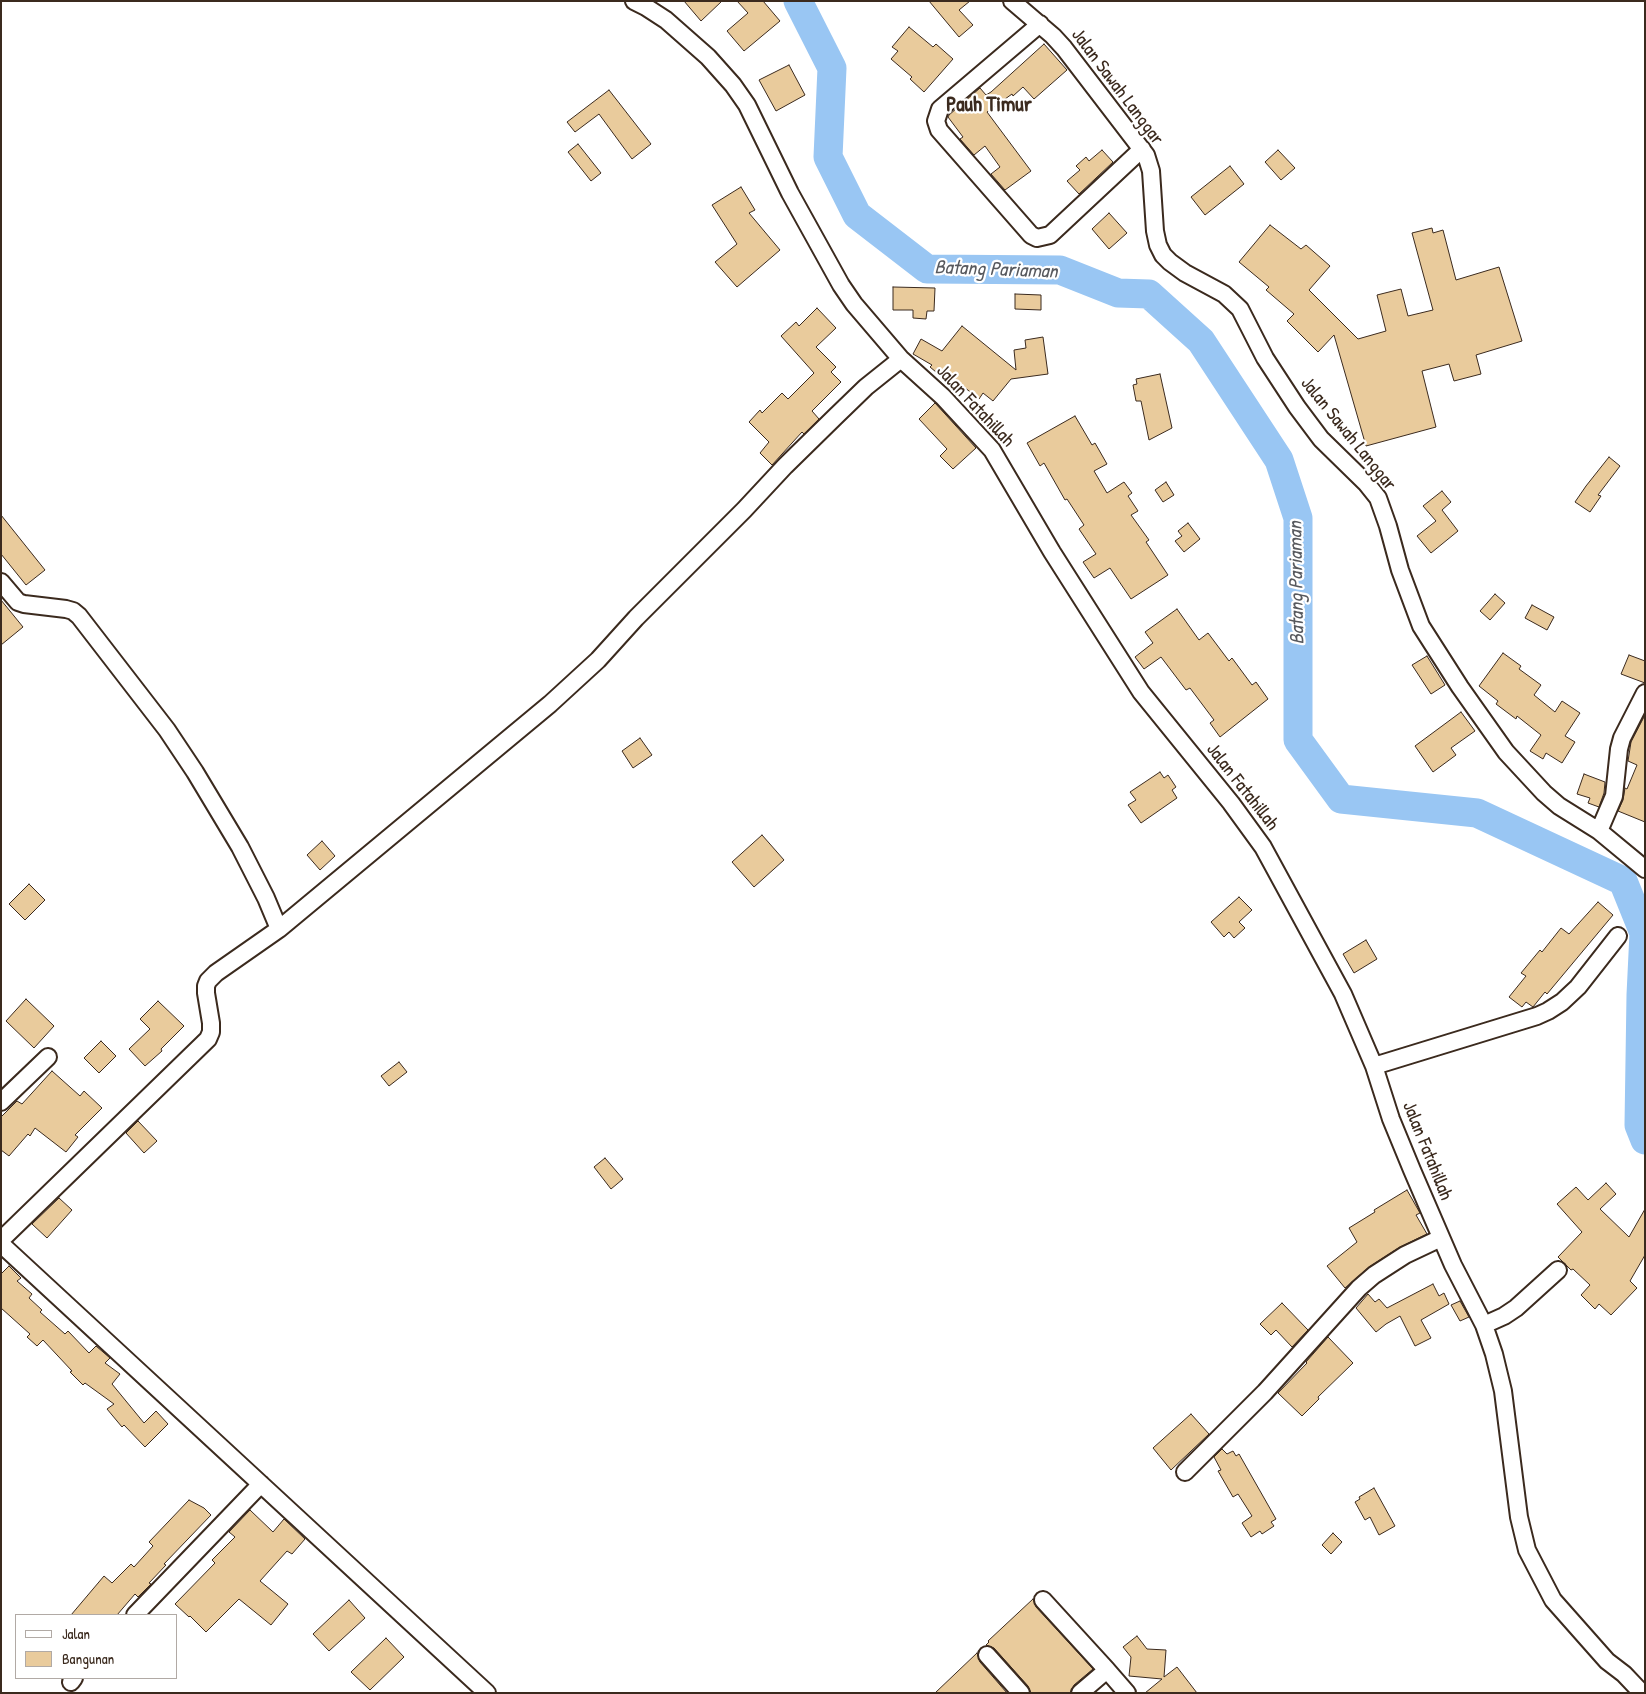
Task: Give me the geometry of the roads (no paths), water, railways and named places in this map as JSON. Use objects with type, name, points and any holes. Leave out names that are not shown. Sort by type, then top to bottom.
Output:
[{"type":"street","name":"Jalan Fatahillah","points":[[634,1],[646,7],[672,26],[708,57],[733,85],[747,105],[790,193],[841,284],[865,319],[901,358],[943,397],[992,450],[1052,552],[1141,692],[1232,803],[1263,847],[1343,994],[1374,1066],[1391,1119],[1441,1238],[1484,1325],[1494,1354],[1503,1391],[1520,1524],[1527,1550],[1554,1600],[1607,1661],[1624,1674],[1642,1693]]},
{"type":"street","name":"Jalan Sawah Langgar","points":[[1012,1],[1040,24],[1064,48],[1142,148],[1151,171],[1155,231],[1158,245],[1163,255],[1185,273],[1224,294],[1240,309],[1265,358],[1298,408],[1321,439],[1366,483],[1378,498],[1400,570],[1421,626],[1460,687],[1506,752],[1538,787],[1559,806],[1599,831],[1645,869]]},
{"type":"street","points":[[1040,24],[940,109],[936,121],[939,130],[1031,235],[1037,238],[1050,235],[1142,148]]},
{"type":"street","points":[[1,1240],[208,1039],[211,1032],[211,1023],[206,993],[208,981],[216,973],[279,929],[550,704],[598,660],[636,618],[834,417],[901,358]]},
{"type":"street","points":[[1,582],[18,602],[66,609],[73,611],[79,616],[167,730],[196,772],[240,847],[266,898],[279,929]]},
{"type":"street","points":[[1599,831],[1614,796],[1618,754],[1622,738],[1645,693]]},
{"type":"street","points":[[1374,1066],[1538,1016],[1548,1011],[1562,1002],[1578,987],[1618,936]]},
{"type":"street","points":[[1,1102],[48,1057]]},
{"type":"street","points":[[1185,1472],[1265,1392],[1359,1288],[1398,1259],[1441,1238]]},
{"type":"street","points":[[1,1244],[487,1693]]},
{"type":"street","points":[[1484,1325],[1516,1308],[1558,1270]]},
{"type":"street","points":[[136,1614],[262,1484]]},
{"type":"street","points":[[1043,1600],[1127,1693]]},
{"type":"street","points":[[986,1655],[1021,1693]]},
{"type":"street","points":[[1080,1693],[1107,1670]]},
{"type":"waterway","name":"Batang Pariaman","points":[[798,1],[832,68],[828,157],[857,215],[927,269],[1060,270],[1118,293],[1149,294],[1201,341],[1279,460],[1298,518],[1298,740],[1341,799],[1477,813],[1623,881],[1644,933],[1639,1125],[1645,1140]]},
{"type":"district","name":"Pauh Timur","points":[[989,105]]}]
